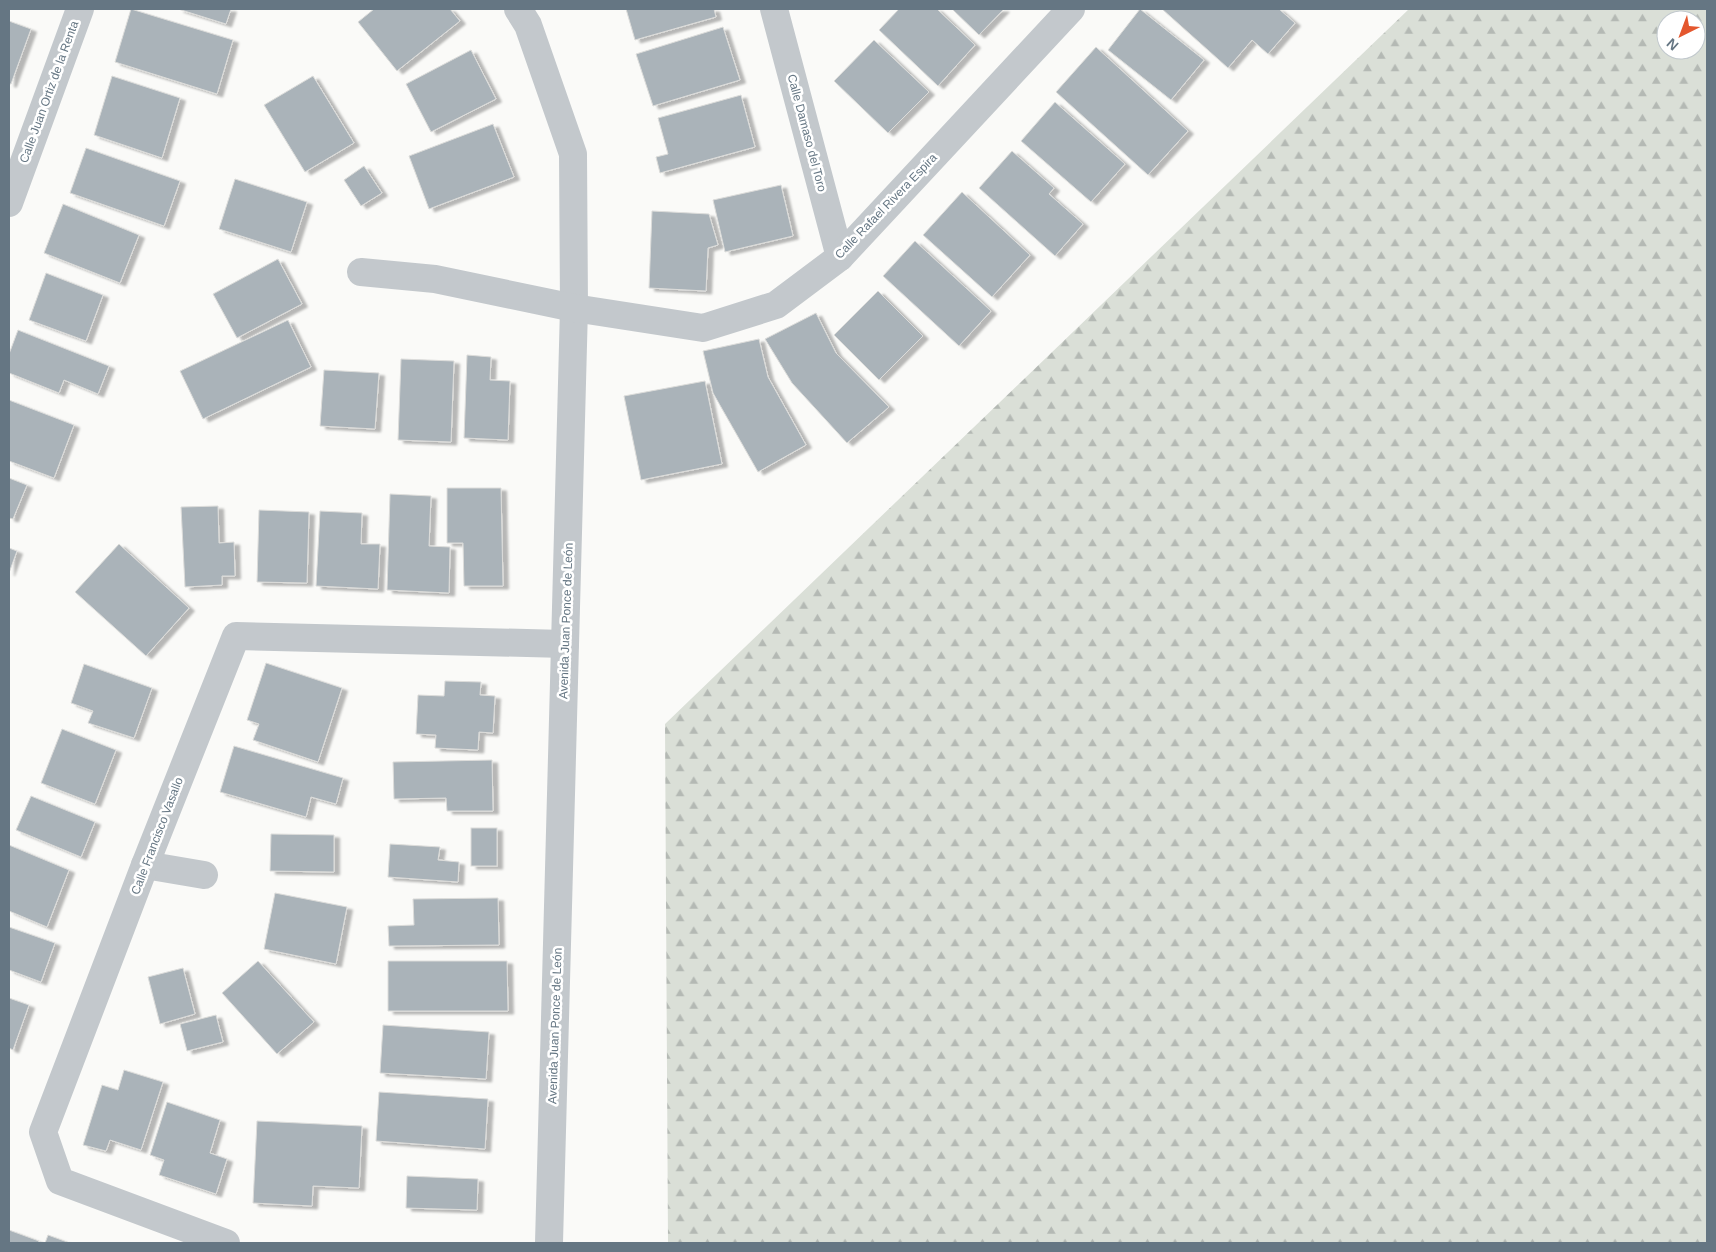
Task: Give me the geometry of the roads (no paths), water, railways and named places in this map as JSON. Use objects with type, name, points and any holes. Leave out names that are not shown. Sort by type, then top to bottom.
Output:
[{"type":"street","name":"Calle Juan Ortiz de la Renta","points":[[9,203],[80,9]]},
{"type":"street","name":"Avenida Juan Ponce de León","points":[[518,9],[528,25],[573,154],[574,308],[549,1243]]},
{"type":"street","name":"Calle Damaso del Toro","points":[[774,9],[840,256]]},
{"type":"street","name":"Calle Rafael Rivera Espira","points":[[361,272],[435,279],[574,308],[704,328],[776,306],[840,256],[1071,9]]},
{"type":"street","name":"Calle Francisco Vasallo","points":[[226,1243],[60,1181],[44,1132],[145,865],[236,636],[566,644]]},
{"type":"street","points":[[145,865],[204,875]]}]
